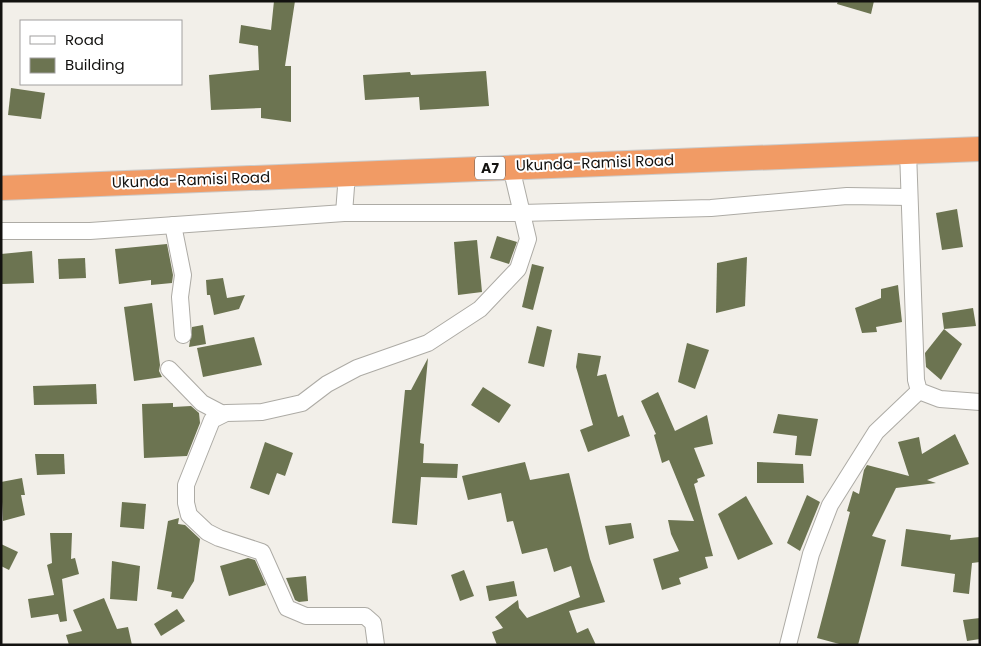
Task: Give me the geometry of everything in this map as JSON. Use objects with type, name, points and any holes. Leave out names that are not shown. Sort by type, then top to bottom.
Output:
[{"type":"highway","name":"Ukunda-Ramisi Road","points":[[1,188],[980,149]]},
{"type":"street","points":[[908,151],[916,380],[919,390]]},
{"type":"street","points":[[376,645],[373,623],[364,616],[306,616],[288,608],[262,552],[219,538],[207,532],[189,516],[186,503],[186,485],[212,420],[223,414],[262,412],[302,403],[327,384],[358,368],[428,343],[480,309],[518,269],[528,238],[511,167]]},
{"type":"street","points":[[344,213],[347,174]]},
{"type":"street","points":[[1,231],[90,230],[344,213],[521,214],[711,208],[847,196],[909,197]]},
{"type":"street","points":[[173,225],[182,275],[180,297],[183,336]]},
{"type":"street","points":[[169,369],[202,402],[223,414]]},
{"type":"street","points":[[919,390],[940,398],[980,402]]},
{"type":"street","points":[[788,645],[811,554],[830,505],[876,432],[919,390]]},
{"type":"building","points":[[274,1],[295,1],[285,66],[291,66],[291,122],[261,118],[261,108],[211,110],[209,75],[259,70],[258,46],[239,43],[241,25],[271,30]]},
{"type":"building","points":[[838,1],[874,1],[871,14],[837,4]]},
{"type":"building","points":[[486,71],[489,106],[420,110],[419,97],[365,100],[363,75],[410,72],[411,75]]},
{"type":"building","points":[[11,88],[45,93],[41,119],[8,115]]},
{"type":"building","points":[[957,209],[963,247],[942,250],[936,213]]},
{"type":"building","points":[[497,236],[517,242],[509,264],[490,258]]},
{"type":"building","points":[[477,240],[482,292],[458,295],[454,242]]},
{"type":"building","points":[[167,244],[173,275],[172,283],[151,285],[151,280],[119,284],[115,249]]},
{"type":"building","points":[[32,251],[34,283],[2,284],[1,254]]},
{"type":"building","points":[[747,257],[745,306],[716,313],[717,263]]},
{"type":"building","points":[[85,258],[86,278],[59,279],[58,259]]},
{"type":"building","points":[[532,264],[544,267],[533,310],[522,307]]},
{"type":"building","points":[[223,278],[227,298],[245,295],[239,309],[214,315],[210,295],[207,295],[206,280]]},
{"type":"building","points":[[898,285],[902,322],[876,327],[877,332],[862,333],[855,308],[881,298],[881,289]]},
{"type":"building","points":[[152,303],[160,365],[159,371],[162,377],[134,381],[124,307]]},
{"type":"building","points":[[973,308],[976,326],[944,329],[942,313]]},
{"type":"building","points":[[203,325],[206,344],[189,347],[192,327]]},
{"type":"building","points":[[537,326],[552,330],[544,367],[528,363]]},
{"type":"building","points":[[944,329],[962,344],[941,380],[926,367],[925,353]]},
{"type":"building","points":[[254,337],[262,365],[203,377],[197,348]]},
{"type":"building","points":[[687,343],[709,350],[695,389],[678,382]]},
{"type":"building","points":[[578,353],[601,356],[597,376],[606,374],[618,417],[623,415],[630,436],[588,452],[580,430],[593,425],[576,367]]},
{"type":"building","points":[[428,358],[420,443],[424,444],[423,463],[458,464],[457,478],[421,477],[417,525],[392,523],[405,390],[411,390]]},
{"type":"building","points":[[96,384],[97,404],[34,405],[33,386]]},
{"type":"building","points":[[483,387],[511,405],[499,423],[471,405]]},
{"type":"building","points":[[658,392],[675,431],[707,415],[713,444],[694,448],[705,476],[697,479],[698,482],[694,484],[713,556],[705,557],[708,568],[679,578],[681,584],[662,590],[653,559],[679,551],[671,534],[668,520],[694,521],[669,460],[662,463],[654,435],[656,434],[641,401]]},
{"type":"building","points":[[173,403],[173,407],[191,406],[199,413],[200,423],[187,456],[144,458],[142,404]]},
{"type":"building","points":[[778,414],[818,419],[811,456],[795,455],[797,436],[773,433]]},
{"type":"building","points":[[955,434],[969,464],[927,480],[936,483],[896,488],[872,536],[886,540],[858,645],[843,645],[817,638],[850,512],[847,511],[853,491],[859,494],[864,470],[867,465],[909,476],[898,442],[919,437],[922,454]]},
{"type":"building","points":[[265,442],[293,453],[285,476],[277,473],[269,495],[250,488]]},
{"type":"building","points":[[35,454],[64,454],[65,474],[37,475]]},
{"type":"building","points":[[525,462],[530,480],[569,473],[590,559],[605,602],[569,611],[577,633],[588,628],[596,645],[497,645],[492,632],[503,628],[495,617],[518,600],[519,608],[527,618],[580,597],[571,566],[554,572],[547,548],[522,554],[513,521],[507,522],[501,493],[468,500],[462,476]]},
{"type":"building","points":[[757,462],[803,464],[804,483],[757,483]]},
{"type":"building","points":[[22,478],[25,495],[21,495],[25,515],[3,521],[1,482]]},
{"type":"building","points":[[807,495],[820,502],[800,551],[787,543]]},
{"type":"building","points":[[746,496],[773,544],[738,560],[718,514]]},
{"type":"building","points":[[122,502],[146,504],[144,529],[120,527]]},
{"type":"building","points":[[179,518],[178,524],[185,525],[200,539],[194,581],[183,599],[171,597],[172,592],[157,589],[168,521]]},
{"type":"building","points":[[631,523],[634,538],[609,545],[605,526]]},
{"type":"building","points":[[906,529],[951,535],[950,540],[980,537],[980,562],[972,563],[969,594],[953,592],[955,574],[901,566]]},
{"type":"building","points":[[50,533],[72,533],[71,559],[75,558],[79,574],[62,579],[67,621],[60,622],[58,614],[31,618],[28,599],[54,595],[47,565],[52,563]]},
{"type":"building","points":[[1,544],[18,552],[9,570],[1,566]]},
{"type":"building","points":[[248,558],[255,560],[266,585],[229,596],[220,566]]},
{"type":"building","points":[[112,561],[140,566],[137,601],[110,599]]},
{"type":"building","points":[[464,570],[474,596],[460,601],[451,575]]},
{"type":"building","points":[[306,576],[308,601],[299,602],[295,600],[286,578]]},
{"type":"building","points":[[514,581],[517,596],[489,601],[486,586]]},
{"type":"building","points":[[104,598],[117,629],[128,627],[132,645],[69,645],[66,635],[82,631],[73,610]]},
{"type":"building","points":[[177,609],[185,621],[161,636],[154,624]]},
{"type":"building","points":[[980,618],[980,639],[967,641],[963,620]]}]
